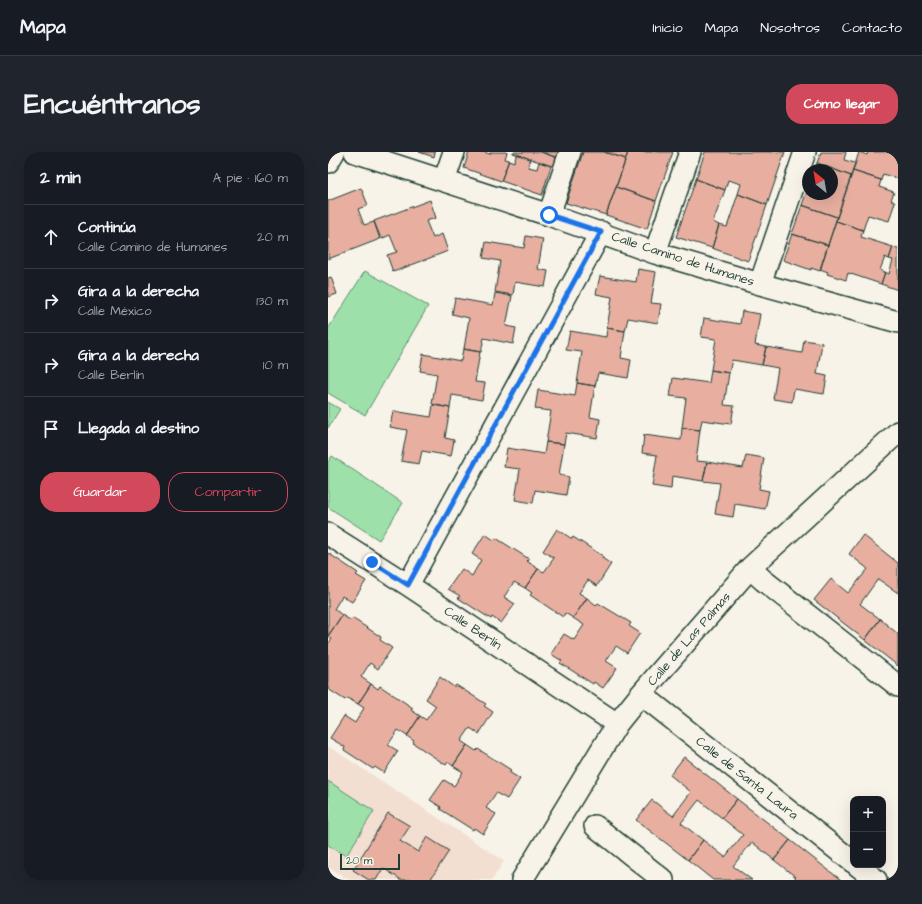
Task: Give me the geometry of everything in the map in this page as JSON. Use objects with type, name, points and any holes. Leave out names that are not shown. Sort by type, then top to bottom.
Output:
[{"type":"street","points":[[328,162],[334,152]]},
{"type":"street","name":"Calle Camino de Humanes","points":[[355,152],[601,232],[655,253],[898,322]]},
{"type":"street","points":[[444,181],[454,152]]},
{"type":"street","points":[[549,215],[570,152]]},
{"type":"street","points":[[655,253],[690,152]]},
{"type":"street","points":[[760,284],[805,152]]},
{"type":"street","points":[[408,585],[601,232]]},
{"type":"street","name":"Calle de Las Palmas","points":[[522,880],[617,724],[641,694],[750,568],[898,432]]},
{"type":"street","name":"Calle Berlín","points":[[328,534],[408,585],[617,724]]},
{"type":"street","points":[[750,568],[763,580],[898,686]]},
{"type":"street","name":"Calle de Santa Laura","points":[[641,694],[850,860]]},
{"type":"street","points":[[595,826],[663,880]]},
{"type":"street","points":[[861,868],[876,880]]},
{"type":"shaded area","points":[[328,746],[504,861],[492,880],[350,880],[328,867]]},
{"type":"green space","points":[[365,271],[428,306],[365,415],[328,393],[328,329]]},
{"type":"green space","points":[[328,402],[340,409],[328,428]]},
{"type":"green space","points":[[332,456],[403,503],[379,540],[328,507],[328,462]]},
{"type":"green space","points":[[328,781],[374,811],[346,856],[328,845]]},
{"type":"building","points":[[419,152],[435,152],[434,157]]},
{"type":"building","points":[[469,152],[484,152],[490,154],[491,152],[507,152],[505,159],[509,160],[501,181],[464,168]]},
{"type":"building","points":[[513,152],[541,152],[558,158],[555,167]]},
{"type":"building","points":[[541,152],[560,152],[558,158]]},
{"type":"building","points":[[583,152],[604,152],[626,159],[606,215],[566,203]]},
{"type":"building","points":[[604,152],[628,152],[626,159]]},
{"type":"building","points":[[628,152],[673,152],[656,201],[616,187]]},
{"type":"building","points":[[705,152],[785,152],[767,205],[738,194],[741,184],[728,180],[725,190],[696,179]]},
{"type":"building","points":[[821,152],[846,152],[844,160],[855,163],[851,176],[838,171],[838,164],[817,163]]},
{"type":"building","points":[[859,152],[867,155],[868,152],[898,152],[898,179],[883,174],[881,180],[853,171]]},
{"type":"building","points":[[517,154],[530,159],[528,167],[537,169],[539,162],[551,166],[542,195],[501,181],[509,160],[514,162]]},
{"type":"building","points":[[838,171],[851,176],[837,217],[802,205],[804,200],[838,200]]},
{"type":"building","points":[[853,171],[881,180],[879,187],[894,192],[891,200],[895,202],[889,221],[868,215],[863,230],[836,221]]},
{"type":"building","points":[[696,179],[725,190],[713,222],[719,225],[712,248],[676,237]]},
{"type":"building","points":[[616,187],[656,201],[647,229],[606,215]]},
{"type":"building","points":[[361,188],[368,205],[358,209],[364,225],[374,222],[380,239],[328,259],[328,201]]},
{"type":"building","points":[[738,194],[767,205],[748,261],[712,248],[719,225],[727,227]]},
{"type":"building","points":[[430,200],[436,218],[426,221],[433,238],[442,234],[448,251],[393,272],[387,255],[397,252],[390,235],[381,239],[374,221]]},
{"type":"building","points":[[802,205],[837,217],[828,245],[792,234]]},
{"type":"building","points":[[836,221],[863,230],[861,237],[893,247],[889,259],[885,257],[880,270],[885,272],[881,284],[848,273],[846,280],[827,274],[828,272],[820,269]]},
{"type":"building","points":[[792,234],[828,245],[820,271],[811,268],[811,270],[783,260]]},
{"type":"building","points":[[526,236],[543,239],[538,269],[548,271],[545,287],[515,282],[513,295],[495,292],[500,261],[483,258],[486,242],[524,248]]},
{"type":"building","points":[[893,247],[898,249],[898,290],[881,284],[885,272],[889,274],[893,260],[889,259]]},
{"type":"building","points":[[638,269],[656,272],[651,303],[661,304],[658,323],[628,318],[625,331],[607,328],[612,297],[596,294],[600,276],[636,282]]},
{"type":"building","points":[[331,277],[337,294],[328,297],[328,278]]},
{"type":"building","points":[[495,293],[512,296],[506,326],[516,328],[513,344],[484,338],[481,352],[464,349],[469,318],[452,314],[455,298],[493,305]]},
{"type":"building","points":[[742,311],[760,314],[755,345],[766,347],[762,365],[732,360],[729,373],[711,370],[716,339],[701,337],[704,318],[740,324]]},
{"type":"building","points":[[607,328],[625,331],[621,358],[631,360],[628,378],[598,373],[595,386],[577,383],[582,352],[566,350],[570,331],[606,337]]},
{"type":"building","points":[[804,340],[822,343],[817,374],[827,376],[824,394],[794,389],[792,402],[773,399],[778,368],[762,365],[766,347],[802,353]]},
{"type":"building","points":[[463,349],[480,352],[475,382],[485,383],[482,400],[452,395],[450,408],[432,404],[437,374],[420,371],[423,354],[461,361]]},
{"type":"building","points":[[711,370],[729,373],[724,405],[734,406],[731,424],[702,420],[700,430],[682,428],[686,398],[670,396],[673,378],[709,383]]},
{"type":"building","points":[[577,383],[595,386],[590,417],[600,419],[597,438],[566,433],[564,444],[546,442],[551,411],[535,409],[538,390],[575,396]]},
{"type":"building","points":[[433,405],[450,408],[445,438],[454,440],[451,456],[422,451],[419,464],[401,461],[407,430],[390,427],[393,411],[431,417]]},
{"type":"building","points":[[682,428],[700,430],[696,461],[707,462],[703,481],[672,476],[671,489],[652,486],[657,455],[642,453],[644,435],[681,440]]},
{"type":"building","points":[[546,442],[564,444],[559,475],[569,477],[566,495],[535,490],[533,503],[515,500],[520,469],[504,467],[507,448],[544,454]]},
{"type":"building","points":[[746,455],[764,458],[759,489],[769,491],[765,509],[735,504],[733,517],[715,514],[720,483],[703,481],[707,462],[743,468]]},
{"type":"building","points":[[557,529],[603,556],[602,558],[611,564],[597,586],[588,580],[579,593],[587,598],[573,618],[565,613],[563,617],[530,595],[532,593],[525,588],[538,569],[544,572],[554,558],[543,551]]},
{"type":"building","points":[[485,534],[494,540],[496,538],[529,559],[527,561],[538,569],[525,588],[514,582],[504,597],[515,604],[501,623],[492,617],[491,619],[458,598],[460,596],[448,589],[462,569],[472,576],[481,560],[472,554]]},
{"type":"building","points":[[863,535],[898,563],[898,593],[878,579],[860,604],[880,619],[865,640],[814,600],[831,579],[848,593],[868,569],[849,554]]},
{"type":"building","points":[[328,553],[358,573],[356,575],[366,581],[352,602],[342,596],[334,609],[342,615],[328,636]]},
{"type":"building","points":[[587,598],[596,605],[598,603],[631,623],[629,626],[640,633],[627,653],[616,646],[606,661],[617,668],[603,688],[594,682],[593,684],[560,663],[562,661],[551,654],[564,634],[574,640],[584,625],[573,618]]},
{"type":"building","points":[[342,615],[350,620],[352,618],[381,637],[380,640],[392,648],[378,669],[370,663],[361,677],[371,684],[358,704],[347,698],[345,700],[328,689],[328,644],[332,639],[328,636]]},
{"type":"building","points":[[880,619],[898,634],[898,666],[865,640]]},
{"type":"building","points":[[440,677],[454,687],[456,685],[486,704],[484,706],[493,712],[479,734],[470,728],[461,741],[467,745],[453,766],[448,762],[446,765],[413,743],[414,741],[407,736],[420,716],[426,720],[436,706],[426,699]]},
{"type":"building","points":[[371,684],[378,689],[380,686],[413,708],[411,710],[420,716],[407,736],[398,730],[388,745],[398,751],[384,773],[375,767],[373,769],[344,750],[345,747],[330,738],[344,716],[355,723],[364,708],[358,704]]},
{"type":"building","points":[[467,745],[476,751],[478,749],[511,770],[509,772],[520,779],[507,799],[496,793],[486,808],[496,814],[483,834],[474,828],[473,830],[440,809],[441,807],[430,800],[444,780],[454,786],[463,772],[453,766]]},
{"type":"building","points":[[684,757],[737,799],[722,818],[699,800],[681,823],[703,840],[688,860],[636,820],[652,800],[673,816],[691,792],[670,775]]},
{"type":"building","points":[[737,799],[790,840],[774,860],[752,842],[733,866],[752,880],[713,880],[688,860],[703,840],[725,857],[743,835],[722,818]]},
{"type":"building","points":[[388,813],[410,826],[400,841],[418,852],[427,837],[449,851],[430,880],[399,880],[400,879],[383,868],[376,880],[369,880],[353,870]]},
{"type":"building","points":[[790,840],[841,880],[793,880],[796,877],[774,860]]},
{"type":"route","points":[[372,562],[408,585],[601,232],[549,215]]}]
